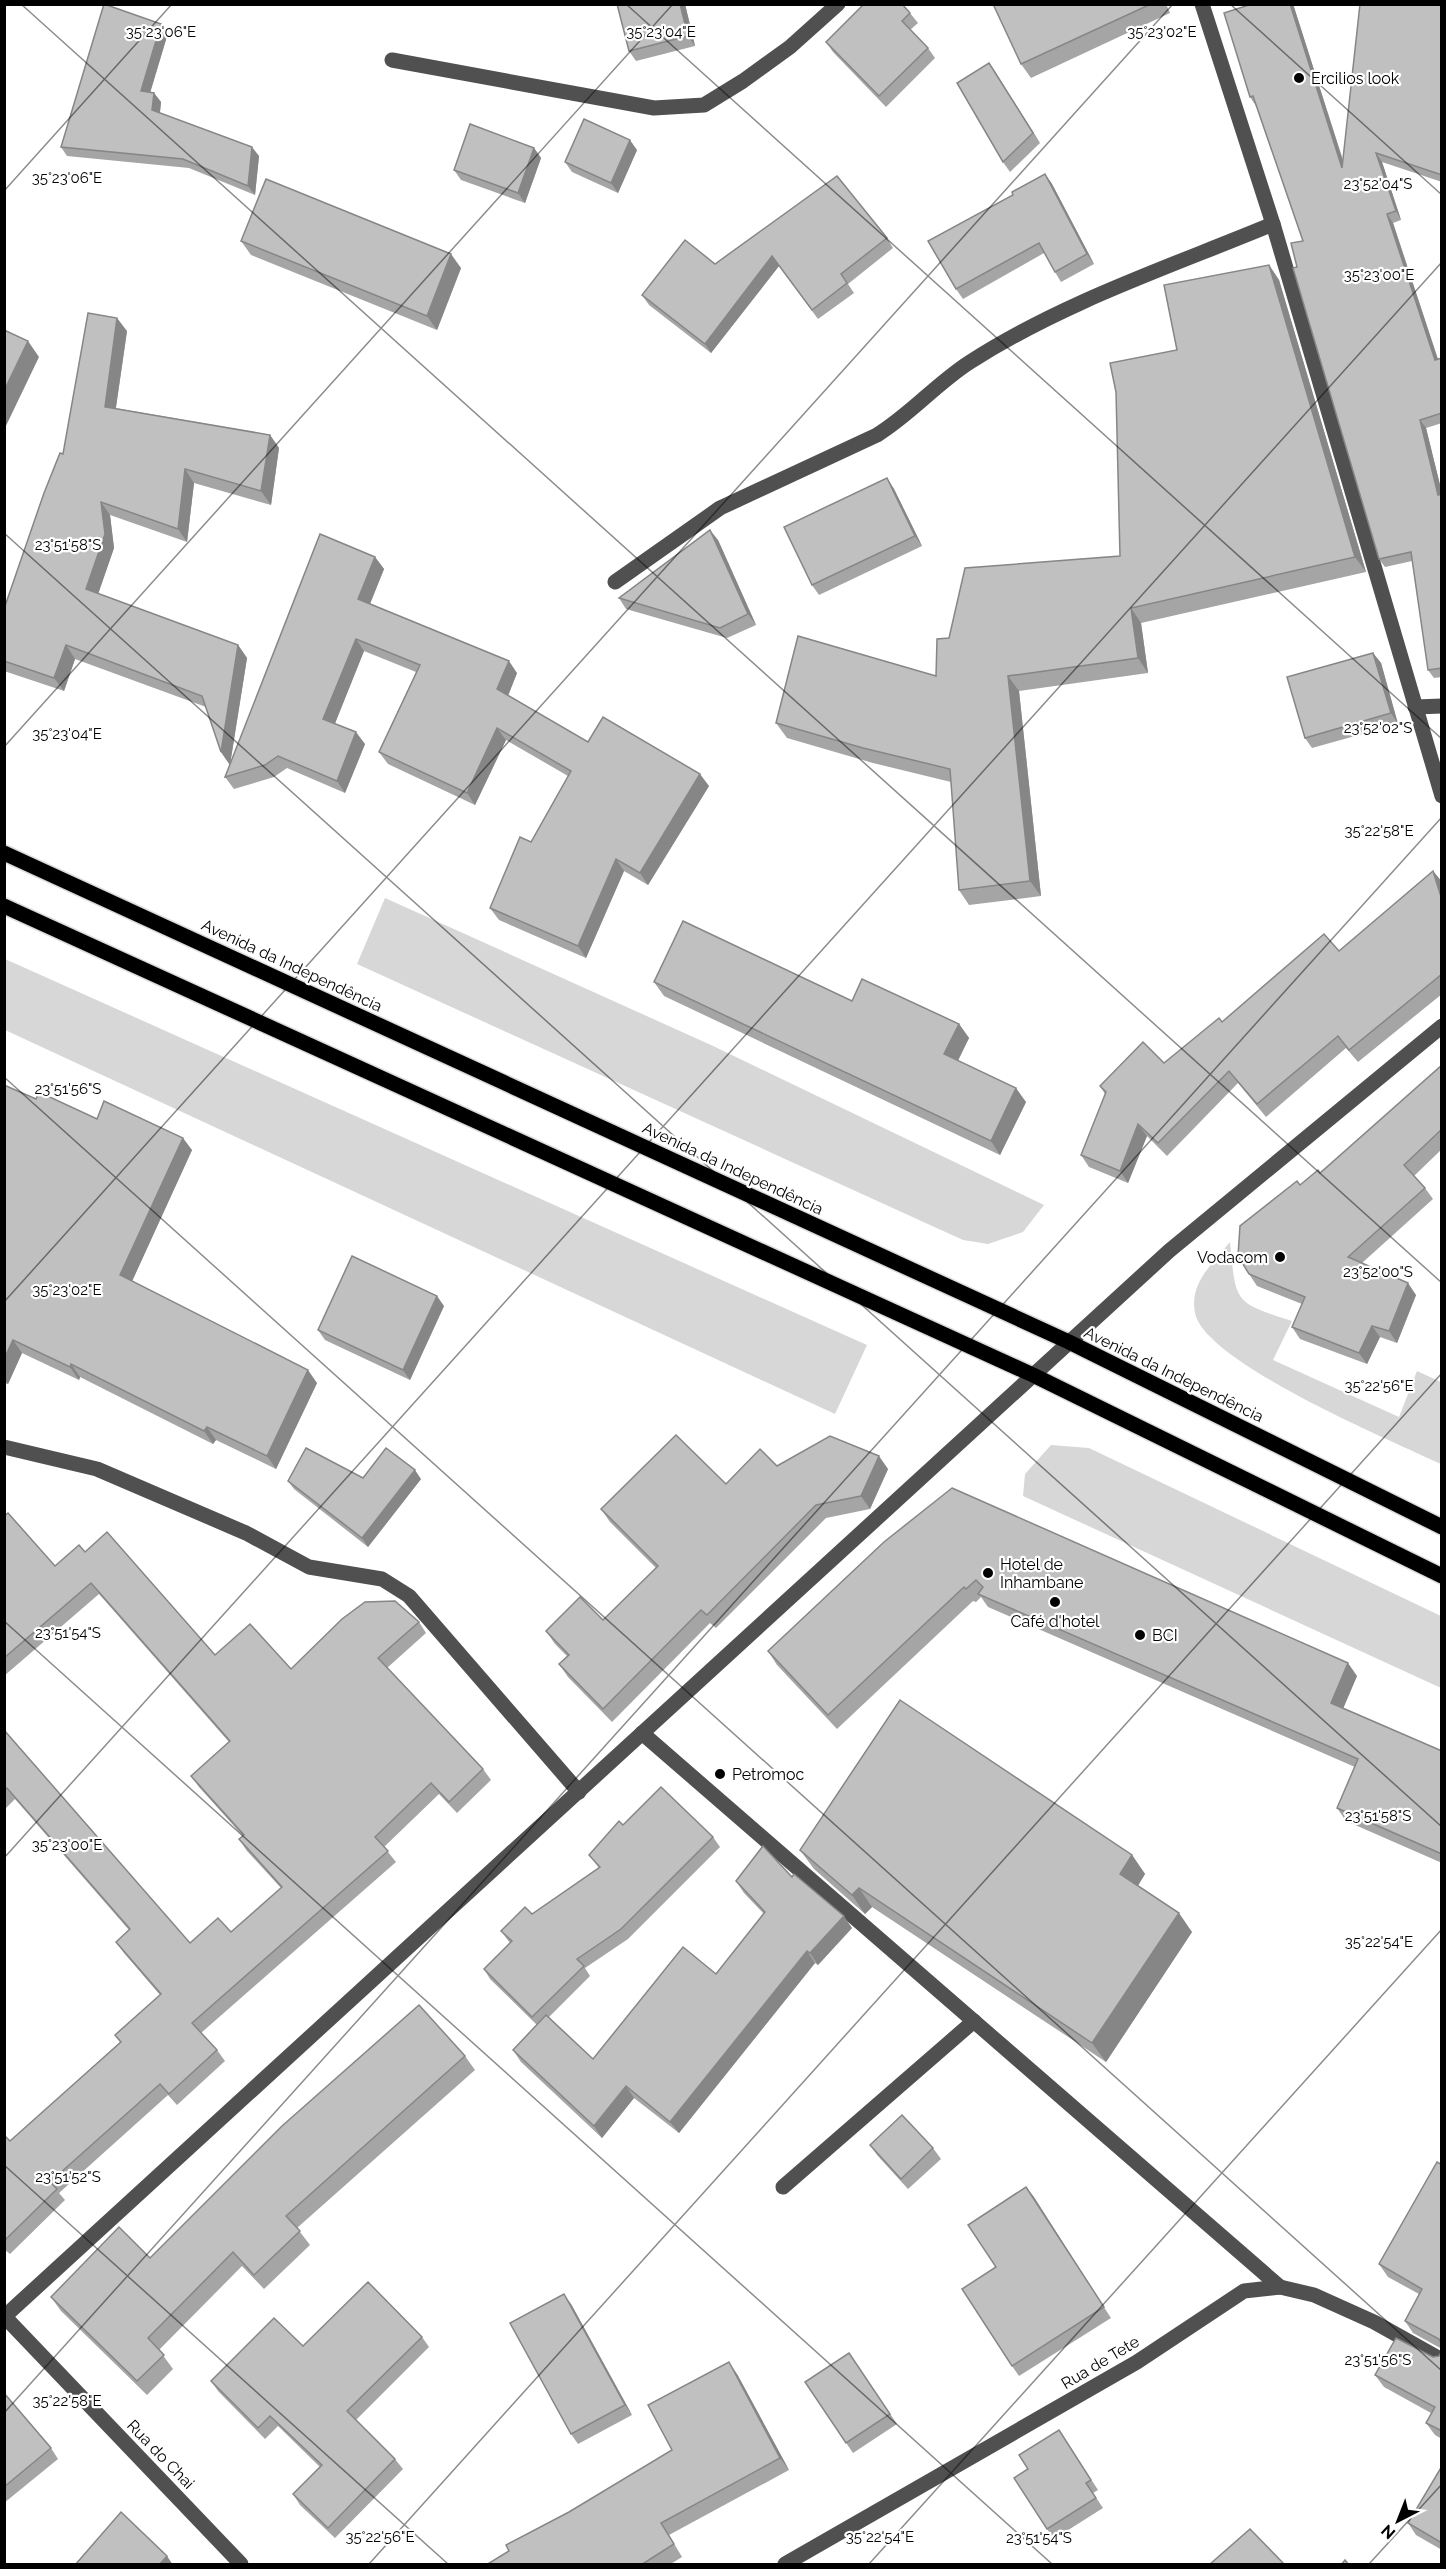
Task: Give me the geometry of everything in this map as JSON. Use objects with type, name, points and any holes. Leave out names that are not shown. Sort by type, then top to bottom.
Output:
[{"type":"main road","name":"Avenida da Independência","points":[[4,853],[1069,1342],[1442,1527]]},
{"type":"main road","points":[[4,906],[1033,1375],[1442,1576]]},
{"type":"street","points":[[392,60],[654,108],[704,105],[743,81],[790,47],[838,4]]},
{"type":"street","points":[[1202,4],[1274,224],[1442,796]]},
{"type":"street","points":[[615,582],[720,508],[877,435],[900,421],[969,363],[994,348],[1072,306],[1274,224]]},
{"type":"street","points":[[1415,707],[1442,706]]},
{"type":"street","points":[[5,2317],[1170,1251],[1442,1026]]},
{"type":"street","points":[[4,1447],[97,1470],[246,1533],[309,1567],[382,1579],[409,1596],[579,1792]]},
{"type":"street","points":[[642,1733],[1280,2287]]},
{"type":"street","points":[[783,2187],[974,2021]]},
{"type":"street","name":"Rua de Tete","points":[[785,2565],[1137,2362],[1244,2291],[1280,2287],[1314,2295],[1374,2322],[1442,2360]]},
{"type":"street","name":"Rua do Chai","points":[[5,2317],[241,2565]]},
{"type":"shaded area","points":[[385,898],[711,1045],[1044,1205],[1023,1232],[988,1244],[963,1240],[357,964]]},
{"type":"shaded area","points":[[5,959],[867,1345],[835,1414],[5,1030]]},
{"type":"shaded area","points":[[1230,1242],[1234,1277],[1241,1297],[1258,1309],[1292,1321],[1273,1360],[1399,1417],[1417,1371],[1441,1382],[1441,1464],[1304,1399],[1265,1377],[1231,1354],[1206,1333],[1195,1313],[1196,1292],[1204,1274]]},
{"type":"shaded area","points":[[1051,1445],[1089,1448],[1441,1616],[1441,1688],[1023,1496],[1025,1474]]},
{"type":"building","points":[[104,4],[161,24],[141,91],[154,93],[152,110],[252,147],[248,186],[183,159],[61,147]]},
{"type":"building","points":[[617,4],[680,4],[688,36],[629,51]]},
{"type":"building","points":[[864,4],[902,4],[910,13],[902,21],[928,48],[879,96],[826,42]]},
{"type":"building","points":[[993,4],[1151,4],[1021,64]]},
{"type":"building","points":[[1252,4],[1290,4],[1342,168],[1360,4],[1442,4],[1442,175],[1376,153],[1396,211],[1387,214],[1435,360],[1442,358],[1442,413],[1420,420],[1438,495],[1442,494],[1442,668],[1428,670],[1411,552],[1379,559],[1293,268],[1297,267],[1291,243],[1303,241],[1253,96],[1250,97],[1224,13]]},
{"type":"building","points":[[989,63],[1033,133],[1003,162],[957,83]]},
{"type":"building","points":[[584,119],[630,140],[611,183],[565,162]]},
{"type":"building","points":[[470,124],[534,148],[518,193],[454,170]]},
{"type":"building","points":[[1045,174],[1087,254],[1055,272],[1039,243],[956,289],[928,241],[1013,195],[1012,192]]},
{"type":"building","points":[[837,176],[887,238],[841,274],[847,283],[812,310],[772,256],[705,344],[642,295],[685,240],[715,264]]},
{"type":"building","points":[[266,179],[451,254],[427,316],[241,241]]},
{"type":"building","points":[[1269,265],[1355,557],[1131,608],[1138,658],[1008,676],[1030,881],[959,890],[950,769],[863,748],[776,723],[798,636],[936,676],[937,639],[949,638],[965,568],[1120,556],[1116,392],[1110,363],[1177,350],[1164,285]]},
{"type":"building","points":[[88,313],[117,318],[105,407],[270,435],[261,491],[185,469],[178,529],[101,502],[105,534],[86,589],[238,645],[221,752],[202,696],[66,645],[54,678],[4,661],[4,609],[44,493],[60,453],[63,454]]},
{"type":"building","points":[[4,330],[28,341],[4,391]]},
{"type":"building","points":[[887,478],[915,536],[812,585],[784,527]]},
{"type":"building","points":[[710,530],[748,614],[720,628],[619,598]]},
{"type":"building","points":[[320,534],[375,557],[358,599],[509,661],[497,689],[588,742],[603,717],[700,774],[640,873],[616,859],[578,946],[490,908],[520,837],[531,842],[571,771],[497,728],[467,793],[379,752],[420,665],[356,639],[323,719],[356,732],[337,781],[278,756],[265,765],[225,777]]},
{"type":"building","points":[[1373,653],[1391,713],[1305,738],[1287,677]]},
{"type":"building","points":[[1433,871],[1442,900],[1442,974],[1349,1050],[1338,1036],[1257,1104],[1229,1071],[1158,1143],[1138,1124],[1120,1171],[1081,1155],[1106,1092],[1100,1086],[1143,1042],[1164,1063],[1219,1018],[1222,1022],[1324,934],[1339,951]]},
{"type":"building","points":[[683,921],[852,1001],[862,979],[959,1024],[944,1054],[1016,1088],[991,1141],[654,982]]},
{"type":"building","points":[[1442,1065],[1442,1129],[1404,1165],[1425,1188],[1348,1257],[1408,1283],[1389,1331],[1372,1326],[1359,1353],[1292,1327],[1305,1297],[1249,1274],[1238,1256],[1240,1226],[1297,1181],[1300,1185],[1318,1170],[1320,1173]]},
{"type":"building","points":[[4,1085],[36,1099],[39,1092],[97,1119],[104,1101],[183,1138],[120,1275],[308,1370],[267,1456],[207,1427],[204,1431],[71,1364],[70,1367],[13,1340],[4,1359]]},
{"type":"building","points":[[352,1256],[437,1296],[403,1370],[318,1330]]},
{"type":"building","points":[[676,1435],[726,1484],[760,1449],[777,1466],[830,1436],[879,1456],[861,1496],[816,1505],[707,1615],[701,1610],[603,1709],[559,1664],[569,1655],[546,1631],[580,1597],[603,1620],[658,1566],[601,1509]]},
{"type":"building","points":[[306,1448],[363,1478],[386,1448],[415,1470],[362,1538],[288,1481]]},
{"type":"building","points":[[952,1488],[1348,1663],[1331,1703],[1442,1751],[1442,1854],[1337,1808],[1358,1759],[978,1594],[983,1587],[976,1580],[966,1589],[964,1587],[828,1715],[768,1651],[884,1542]]},
{"type":"building","points":[[8,1513],[55,1566],[79,1545],[85,1552],[107,1532],[215,1655],[250,1624],[291,1669],[342,1619],[365,1602],[395,1601],[419,1622],[378,1658],[483,1769],[449,1802],[431,1783],[375,1837],[388,1851],[192,2023],[217,2050],[169,2094],[160,2084],[50,2182],[57,2189],[4,2241],[4,2135],[10,2141],[121,2042],[115,2035],[161,1994],[116,1942],[130,1929],[7,1788],[4,1791],[4,1730],[190,1943],[218,1918],[231,1932],[282,1887],[239,1839],[244,1835],[191,1776],[230,1741],[91,1583],[4,1658],[4,1516]]},
{"type":"building","points":[[900,1700],[1132,1855],[1120,1874],[1179,1913],[1092,2043],[859,1888],[852,1895],[800,1850]]},
{"type":"building","points":[[661,1787],[713,1837],[621,1929],[577,1959],[584,1966],[532,2017],[484,1969],[512,1941],[501,1931],[525,1907],[532,1914],[600,1867],[589,1855],[619,1821],[623,1825]]},
{"type":"building","points":[[763,1846],[792,1877],[794,1874],[844,1916],[810,1953],[807,1951],[670,2122],[626,2086],[594,2126],[513,2050],[546,2015],[593,2059],[683,1947],[716,1974],[765,1912],[736,1881]]},
{"type":"building","points":[[419,2005],[465,2056],[286,2216],[300,2231],[254,2275],[233,2252],[148,2338],[164,2355],[137,2381],[51,2297],[119,2227],[150,2258],[282,2126]]},
{"type":"building","points":[[902,2115],[933,2148],[901,2179],[870,2145]]},
{"type":"building","points":[[1437,2162],[1442,2165],[1442,2345],[1439,2339],[1405,2321],[1422,2289],[1379,2264]]},
{"type":"building","points":[[1026,2187],[1104,2307],[1012,2366],[962,2289],[996,2267],[968,2225]]},
{"type":"building","points":[[368,2282],[422,2337],[347,2411],[395,2459],[328,2528],[293,2494],[322,2465],[270,2416],[258,2428],[211,2381],[274,2318],[303,2346]]},
{"type":"building","points":[[564,2294],[625,2405],[571,2434],[510,2323]]},
{"type":"building","points":[[1396,2338],[1433,2357],[1439,2356],[1442,2351],[1442,2431],[1426,2423],[1435,2407],[1375,2375]]},
{"type":"building","points":[[849,2353],[890,2414],[846,2443],[805,2382]]},
{"type":"building","points":[[729,2362],[780,2458],[661,2523],[674,2544],[641,2565],[486,2565],[509,2551],[506,2545],[569,2512],[672,2450],[648,2405]]},
{"type":"building","points":[[4,2393],[51,2448],[4,2487]]},
{"type":"building","points":[[1059,2430],[1091,2480],[1086,2483],[1096,2498],[1047,2529],[1014,2478],[1028,2469],[1019,2455]]},
{"type":"building","points":[[1442,2466],[1442,2543],[1408,2523]]},
{"type":"building","points":[[121,2512],[167,2556],[159,2565],[75,2565]]},
{"type":"building","points":[[1250,2529],[1285,2565],[1209,2565]]},
{"type":"place","name":"Ercilios look","points":[[1299,78]]},
{"type":"place","name":"Vodacom","points":[[1280,1257]]},
{"type":"place","name":"Hotel de Inhambane","points":[[988,1573]]},
{"type":"place","name":"Café d'hotel","points":[[1055,1602]]},
{"type":"place","name":"BCI","points":[[1140,1635]]},
{"type":"place","name":"Petromoc","points":[[720,1774]]}]
